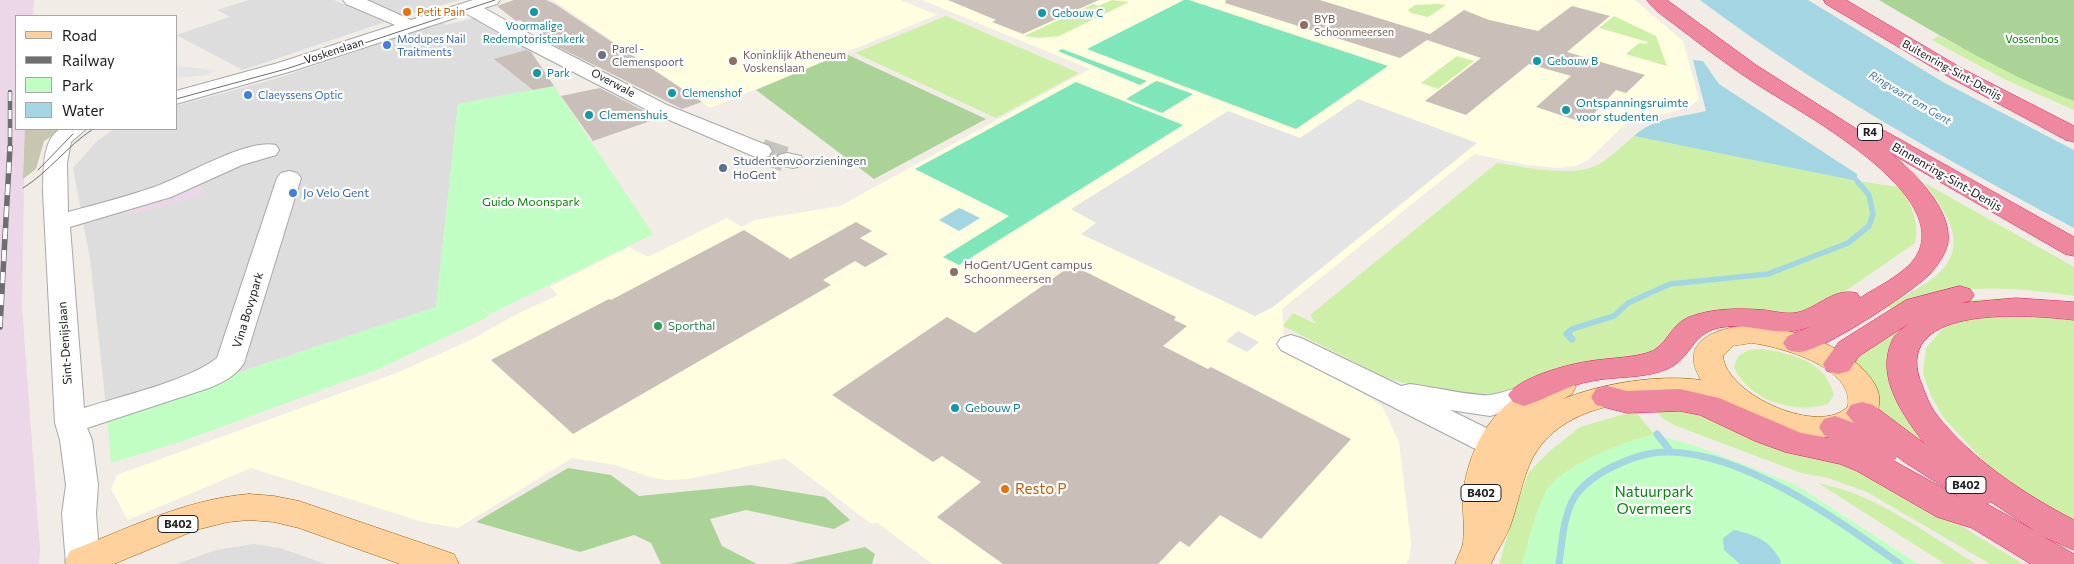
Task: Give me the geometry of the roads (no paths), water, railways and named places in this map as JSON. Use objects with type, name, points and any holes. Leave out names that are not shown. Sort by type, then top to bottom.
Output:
[{"type":"highway","points":[[1656,0],[1690,28],[1763,79],[1857,140],[1897,170],[1914,188],[1931,216],[1935,232],[1933,248],[1917,273],[1820,336],[1798,343]]},
{"type":"highway","name":"Binnenring-Sint-Denijs","points":[[1675,0],[1808,94],[1912,157],[2074,248]]},
{"type":"highway","name":"Buitenring-Sint-Denijs","points":[[1833,0],[1956,73],[2074,135]]},
{"type":"highway","points":[[1849,0],[1906,35],[2074,125]]},
{"type":"highway","points":[[1906,35],[1924,41],[1997,80],[2074,114]]},
{"type":"highway","points":[[1838,364],[1849,349],[1899,316],[1916,306],[1940,299],[1965,294],[2000,293],[2074,301]]},
{"type":"highway","points":[[1532,395],[1540,386],[1588,371],[1656,362],[1675,350],[1683,334],[1698,324],[1720,318],[1741,317],[1793,322],[1814,317],[1853,296],[1875,300]]},
{"type":"highway","points":[[2074,311],[2009,305],[1977,308],[1950,314],[1932,321],[1916,331],[1905,342],[1902,359],[1904,378],[1912,401],[1929,426],[1961,459],[2029,511],[2074,536]]},
{"type":"highway","points":[[1607,397],[1627,402],[1680,400],[1708,406],[1766,433],[1797,444],[1845,453],[1869,462],[1949,508],[1982,518]]},
{"type":"highway","name":"B402","points":[[1849,420],[1863,441],[1982,518],[2061,564]]},
{"type":"highway","name":"B402","points":[[1849,420],[1915,453],[2074,549]]},
{"type":"main road","points":[[1708,363],[1709,351],[1713,346],[1718,341],[1732,336],[1752,334],[1774,336],[1798,343],[1838,364],[1853,376],[1862,390],[1865,402],[1849,420]]},
{"type":"main road","name":"B402","points":[[1477,554],[1492,530],[1507,481],[1502,427],[1532,395],[1598,377],[1622,374],[1683,372],[1703,369],[1708,363],[1713,376],[1738,401]]},
{"type":"main road","name":"B402","points":[[1504,450],[1551,416],[1571,406],[1638,391],[1692,389],[1713,392],[1738,401],[1761,413],[1787,422],[1812,427],[1849,420]]},
{"type":"main road","name":"B402","points":[[80,563],[183,522],[218,511],[248,507],[277,508],[441,564]]},
{"type":"street","points":[[352,0],[403,22]]},
{"type":"street","name":"Voskenslaan","points":[[178,92],[262,70],[403,22],[491,0]]},
{"type":"street","name":"Voskenslaan","points":[[178,97],[285,68],[473,3]]},
{"type":"street","name":"Overwale","points":[[473,3],[530,42],[660,109],[761,150]]},
{"type":"street","name":"Sint-Denijslaan","points":[[73,130],[64,136],[60,142],[57,155],[57,223],[70,423],[76,440],[82,485],[78,514],[80,563]]},
{"type":"street","points":[[57,155],[71,140],[86,130]]},
{"type":"street","points":[[57,223],[163,192],[234,160],[268,150]]},
{"type":"street","name":"Vina Bovypark","points":[[70,423],[199,381],[216,374],[230,363],[288,178]]},
{"type":"street","points":[[1291,344],[1504,450]]},
{"type":"street","points":[[1384,390],[1490,406],[1532,395]]},
{"type":"water","name":"Ringvaart om Gent","points":[[1700,0],[1808,0],[1943,82],[2074,150],[2074,228],[1930,149],[1836,93],[1744,32]]},
{"type":"water","points":[[1693,60],[1703,61],[1719,84],[1857,174],[1857,181],[1634,136],[1650,125],[1706,111]]},
{"type":"water","points":[[959,208],[980,218],[959,231],[939,220]]},
{"type":"water","points":[[1734,530],[1750,534],[1767,543],[1781,561],[1780,564],[1740,564],[1724,550],[1723,538]]},
{"type":"waterway","points":[[1572,339],[1567,334],[1572,329],[1614,316],[1628,303],[1670,284],[1768,274],[1848,243],[1869,226],[1873,214],[1869,195],[1857,181]]},
{"type":"waterway","points":[[1657,434],[1671,452]]},
{"type":"waterway","points":[[1559,564],[1567,513],[1574,498],[1586,483],[1607,470],[1633,458],[1663,452],[1699,456],[1730,464],[1761,477],[1821,510],[1900,564]]},
{"type":"tunnel","points":[[761,151],[787,160]]},
{"type":"tram line","points":[[178,98],[286,69],[495,0]]},
{"type":"tram line","points":[[23,188],[92,130]]},
{"type":"tram line","points":[[38,170],[73,134]]},
{"type":"railway","points":[[10,92],[10,147]]},
{"type":"railway","points":[[0,327],[10,147]]},
{"type":"place","name":"Petit Pain","points":[[407,12]]},
{"type":"place","name":"Voormalige Redemptoristenkerk","points":[[534,12]]},
{"type":"place","name":"Gebouw C","points":[[1042,13]]},
{"type":"place","name":"BYB Schoonmeersen","points":[[1304,25]]},
{"type":"place","name":"Modupes Nail Traitments","points":[[387,45]]},
{"type":"place","name":"Parel - Clemenspoort","points":[[602,55]]},
{"type":"place","name":"Koninklijk Atheneum Voskenslaan","points":[[733,61]]},
{"type":"place","name":"Gebouw B","points":[[1537,61]]},
{"type":"place","name":"Park","points":[[537,73]]},
{"type":"place","name":"Clemenshof","points":[[672,93]]},
{"type":"place","name":"Claeyssens Optic","points":[[248,95]]},
{"type":"place","name":"Ontspanningsruimte voor studenten","points":[[1566,110]]},
{"type":"place","name":"Clemenshuis","points":[[589,115]]},
{"type":"place","name":"Studentenvoorzieningen HoGent","points":[[723,168]]},
{"type":"place","name":"Jo Velo Gent","points":[[293,193]]},
{"type":"place","name":"HoGent/UGent campus Schoonmeersen","points":[[954,272]]},
{"type":"place","name":"Sporthal","points":[[658,326]]},
{"type":"place","name":"Gebouw P","points":[[955,408]]},
{"type":"place","name":"Resto P","points":[[1005,489]]},
{"type":"park label","name":"Vossenbos","points":[[2032,39]]},
{"type":"park label","name":"Guido Moonspark","points":[[531,202]]},
{"type":"park label","name":"Natuurpark Overmeers","points":[[1654,500]]}]
